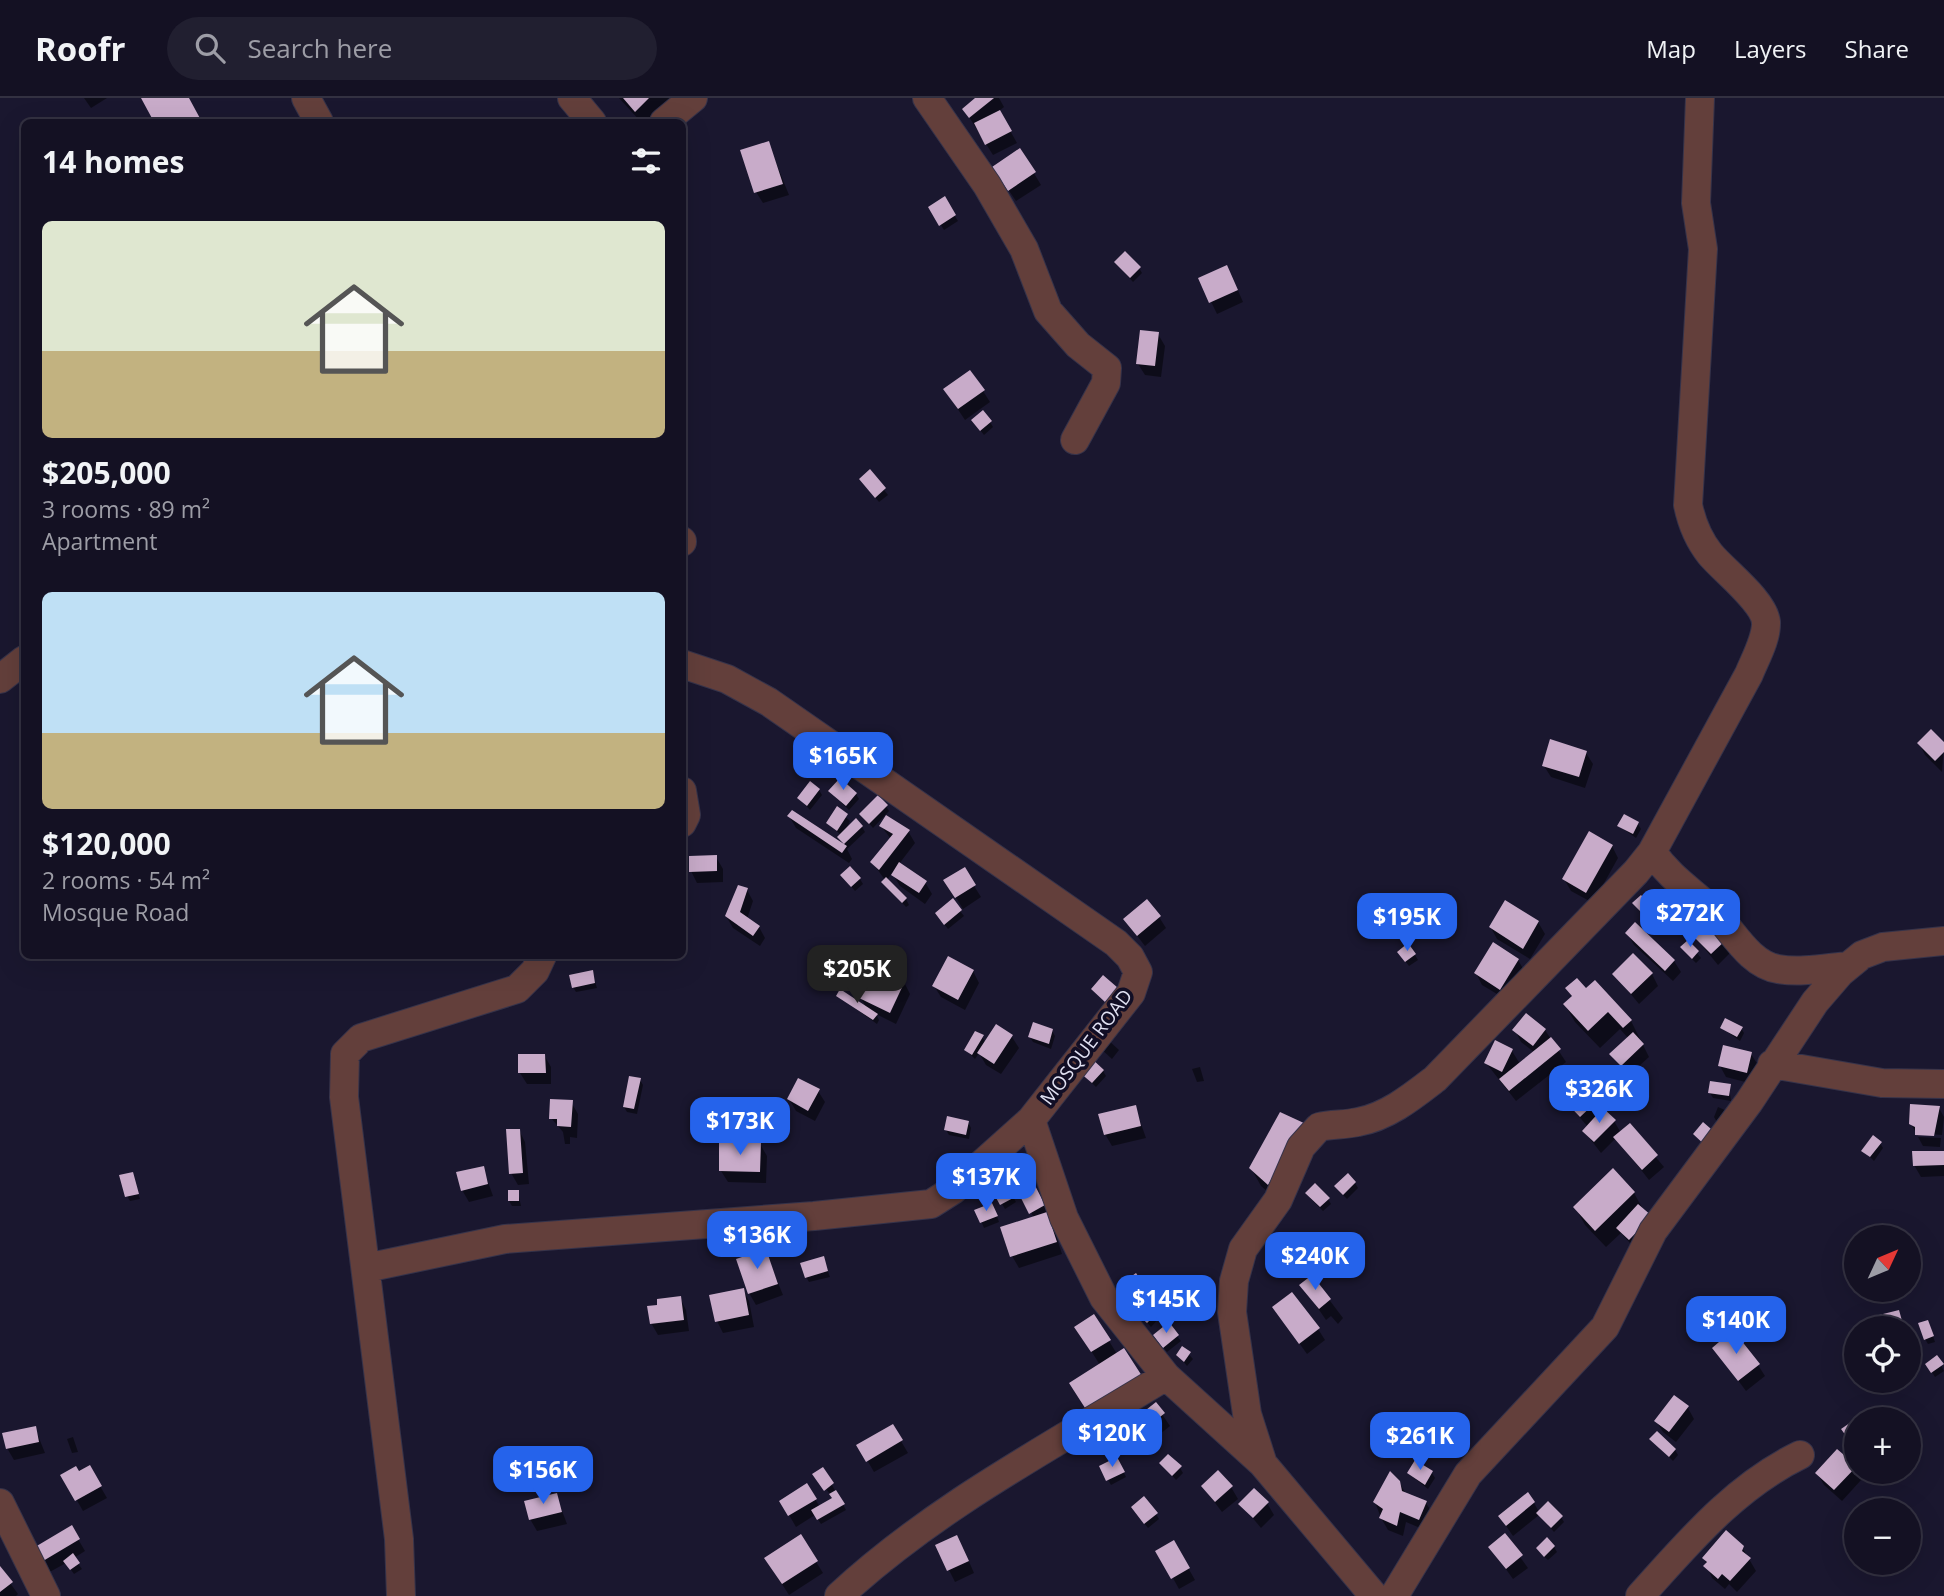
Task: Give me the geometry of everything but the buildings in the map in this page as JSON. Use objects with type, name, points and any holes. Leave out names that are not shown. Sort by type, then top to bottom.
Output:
[{"type":"street","points":[[306,98],[317,119]]},
{"type":"street","points":[[572,98],[590,119]]},
{"type":"street","points":[[668,119],[693,98]]},
{"type":"street","points":[[927,98],[1024,249],[1048,310],[1078,345],[1107,368],[1106,383],[1075,440]]},
{"type":"street","points":[[1263,1464],[1247,1415],[1232,1312],[1234,1281],[1243,1249],[1278,1199],[1301,1147],[1319,1127],[1359,1122],[1385,1112],[1407,1101],[1435,1079],[1653,852],[1749,674],[1766,623],[1762,610],[1709,553],[1693,528],[1688,505],[1703,249],[1696,202],[1700,98]]},
{"type":"street","points":[[0,679],[21,662]]},
{"type":"street","name":"MOSQUE ROAD","points":[[686,665],[727,679],[769,702],[1116,943],[1130,957],[1138,972],[1130,993],[1031,1120],[1065,1218],[1104,1298],[1166,1376],[1263,1464],[1374,1596]]},
{"type":"street","points":[[1653,852],[1674,881],[1716,914],[1746,950],[1761,962],[1776,969],[1848,966]]},
{"type":"street","points":[[1394,1596],[1468,1474],[1605,1327],[1653,1231],[1749,1102],[1815,1002],[1848,966],[1862,955],[1883,947],[1944,941]]},
{"type":"street","points":[[401,1596],[399,1539],[344,1097],[345,1054],[361,1038],[517,989],[535,971],[541,959]]},
{"type":"street","points":[[1772,1064],[1882,1083],[1944,1084]]},
{"type":"street","points":[[366,1268],[505,1239],[814,1216],[931,1204],[953,1190],[1031,1120]]},
{"type":"street","points":[[839,1596],[912,1534],[1009,1470],[1166,1376]]},
{"type":"street","points":[[1640,1596],[1721,1509],[1760,1477],[1800,1455]]},
{"type":"street","points":[[0,1503],[46,1596]]}]
